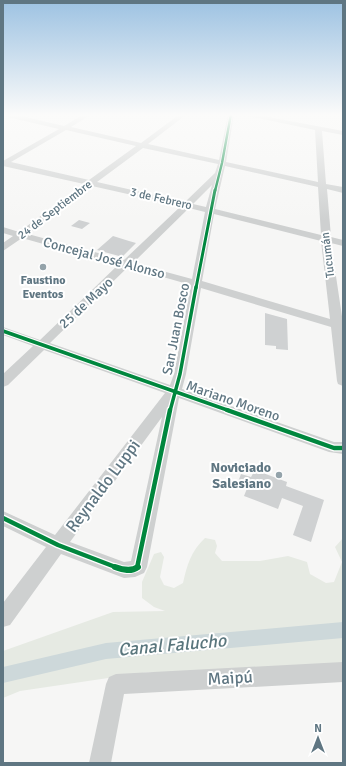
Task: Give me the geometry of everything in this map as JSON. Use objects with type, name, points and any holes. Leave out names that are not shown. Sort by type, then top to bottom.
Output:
[{"type":"street","points":[[4,163],[27,150]]},
{"type":"street","name":"24 de Septiembre","points":[[3,248],[136,150]]},
{"type":"street","points":[[163,150],[343,190]]},
{"type":"street","name":"San Juan Bosco","points":[[58,545],[124,570],[135,569],[139,564],[174,392],[180,374],[210,210],[224,150]]},
{"type":"street","name":"Tucumán","points":[[319,150],[326,239],[340,326],[343,381]]},
{"type":"street","name":"3 de Febrero","points":[[4,163],[210,210],[343,243]]},
{"type":"street","name":"25 de Mayo","points":[[3,382],[220,173]]},
{"type":"street","name":"Concejal José Alonso","points":[[3,230],[196,283],[340,326]]},
{"type":"street","name":"Mariano Moreno","points":[[3,331],[334,448],[343,448]]},
{"type":"street","name":"Reynaldo Luppi","points":[[3,618],[174,392]]},
{"type":"street","points":[[3,518],[58,545]]},
{"type":"street","name":"Maipú","points":[[100,763],[116,684],[343,672]]},
{"type":"shaded area","points":[[205,538],[215,540],[217,546],[215,553],[222,561],[260,561],[288,556],[307,562],[310,574],[326,583],[334,582],[342,562],[335,547],[343,538],[343,669],[279,673],[149,672],[20,691],[3,698],[3,651],[113,612],[165,611],[154,607],[142,598],[142,582],[154,554],[161,552],[164,557],[160,577],[164,585],[174,588],[183,583],[190,559],[196,548]]},
{"type":"building","points":[[79,220],[90,223],[82,229],[71,226]]},
{"type":"building","points":[[113,236],[136,243],[123,256],[97,250]]},
{"type":"building","points":[[265,313],[287,319],[288,350],[276,349],[276,346],[265,345]]},
{"type":"building","points":[[255,470],[287,482],[286,486],[324,500],[311,542],[293,535],[303,506],[282,498],[278,509],[244,496],[248,486],[238,482],[241,474],[251,477]]},
{"type":"waterway","name":"Canal Falucho","points":[[3,675],[106,651],[343,630]]},
{"type":"cycle path","points":[[3,518],[58,545],[124,570],[135,569],[138,567],[174,392],[180,374],[210,210],[224,150]]},
{"type":"cycle path","points":[[3,331],[334,448],[343,448]]},
{"type":"place","name":"Faustino Eventos","points":[[43,267]]},
{"type":"place","name":"Noviciado Salesiano","points":[[279,475]]}]
